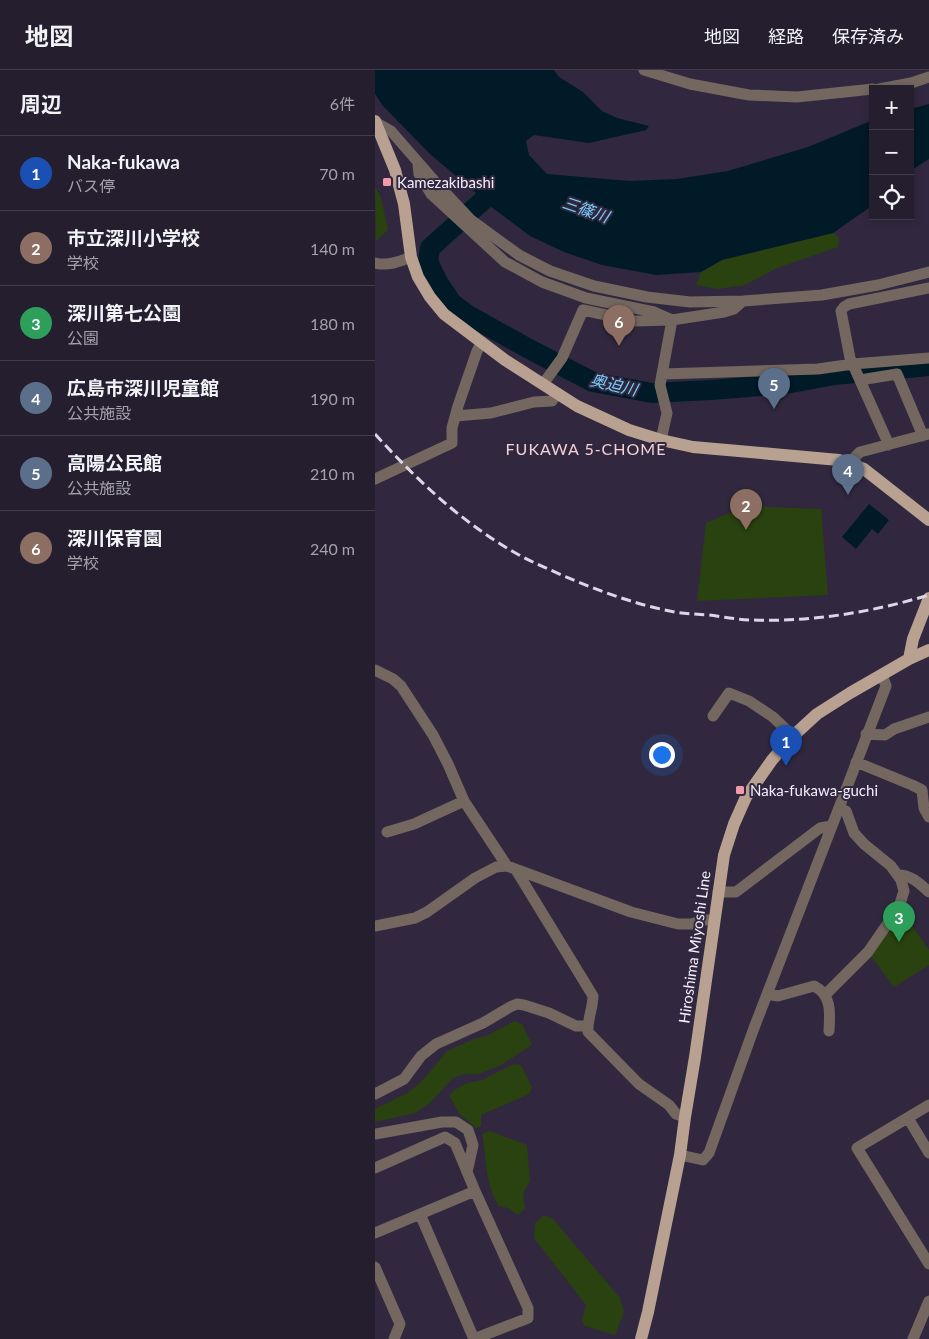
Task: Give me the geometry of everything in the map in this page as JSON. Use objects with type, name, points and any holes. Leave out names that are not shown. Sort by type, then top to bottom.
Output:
[{"type":"main road","points":[[375,122],[395,170],[404,204],[411,257],[418,277],[430,297],[444,314],[505,360],[577,406],[629,430],[661,440],[699,448],[839,460],[864,469],[929,520]]},
{"type":"main road","points":[[909,659],[913,639],[929,598]]},
{"type":"main road","name":"Hiroshima Miyoshi Line","points":[[641,1339],[649,1312],[680,1155],[724,854],[734,824],[746,797],[772,760],[793,736],[817,714],[909,659],[929,650]]},
{"type":"street","points":[[644,70],[690,84],[749,94],[797,97],[869,90]]},
{"type":"street","points":[[900,85],[929,77]]},
{"type":"street","points":[[375,122],[391,131],[471,220],[519,254],[550,271],[594,286],[647,297],[690,302],[743,302],[822,295],[878,285],[929,272]]},
{"type":"street","points":[[417,160],[419,174],[431,194],[505,262],[543,282],[586,298],[654,312],[672,320]]},
{"type":"street","points":[[375,263],[383,265],[411,257]]},
{"type":"street","points":[[889,445],[850,358],[841,311],[849,304],[929,288]]},
{"type":"street","points":[[543,384],[562,358],[583,310],[634,321],[672,320],[724,312],[734,309],[743,302]]},
{"type":"street","points":[[661,440],[667,413],[661,385],[662,374],[672,320]]},
{"type":"street","points":[[375,479],[452,442],[452,428],[457,406],[482,342]]},
{"type":"street","points":[[857,372],[929,358]]},
{"type":"street","points":[[662,374],[817,369],[897,374],[926,435],[860,452],[849,464]]},
{"type":"street","points":[[456,416],[491,414],[534,402],[552,401],[557,393]]},
{"type":"street","points":[[375,670],[393,679],[401,686],[433,735],[464,801],[512,868],[593,996],[588,1032],[639,1084],[669,1105],[676,1114],[685,1117]]},
{"type":"street","points":[[680,1155],[703,1160],[709,1153],[767,994],[886,686],[882,675]]},
{"type":"street","points":[[713,716],[729,694],[749,701],[773,717],[793,736]]},
{"type":"street","points":[[866,734],[885,735],[895,729],[929,717]]},
{"type":"street","points":[[856,762],[922,790],[924,808],[929,817]]},
{"type":"street","points":[[387,832],[414,824],[464,801]]},
{"type":"street","points":[[825,995],[868,952],[899,907],[904,891],[901,880],[891,866],[864,844],[854,833],[846,811],[839,808]]},
{"type":"street","points":[[718,892],[736,892],[820,828],[831,826]]},
{"type":"street","points":[[375,926],[415,918],[495,867],[512,868],[631,912],[678,924],[692,924],[703,920],[714,920]]},
{"type":"street","points":[[898,875],[906,875],[920,883],[929,892]]},
{"type":"street","points":[[767,994],[778,996],[814,986],[821,989],[831,1011],[829,1030]]},
{"type":"street","points":[[375,1094],[404,1079],[421,1056],[436,1044],[517,1004],[549,1013],[576,1026],[588,1026]]},
{"type":"street","points":[[929,1105],[857,1148],[929,1264]]},
{"type":"street","points":[[908,1118],[929,1153]]},
{"type":"street","points":[[375,1134],[442,1122],[456,1122],[468,1130],[473,1145],[467,1172]]},
{"type":"street","points":[[375,1168],[445,1137],[455,1143],[528,1308],[528,1318],[474,1339],[419,1214]]},
{"type":"street","points":[[375,1233],[475,1191]]},
{"type":"street","points":[[375,1267],[400,1324],[395,1339]]},
{"type":"street","points":[[913,1339],[929,1301]]},
{"type":"green space","points":[[375,186],[381,198],[388,230],[376,241]]},
{"type":"green space","points":[[833,233],[839,238],[838,247],[777,268],[745,285],[718,289],[696,285],[701,272],[722,260]]},
{"type":"green space","points":[[746,506],[821,509],[828,595],[697,601],[706,523]]},
{"type":"green space","points":[[899,907],[929,950],[929,965],[894,987],[868,952]]},
{"type":"green space","points":[[515,1021],[522,1024],[532,1045],[501,1065],[479,1074],[464,1074],[453,1078],[430,1103],[415,1113],[375,1122],[375,1109],[409,1092],[424,1079],[447,1051],[474,1039],[486,1036]]},
{"type":"green space","points":[[514,1064],[521,1065],[532,1087],[529,1094],[481,1115],[481,1126],[475,1129],[471,1123],[460,1115],[449,1095],[459,1087],[482,1080]]},
{"type":"green space","points":[[490,1131],[527,1145],[530,1181],[523,1194],[525,1208],[518,1215],[508,1208],[499,1206],[493,1194],[488,1178],[482,1134]]},
{"type":"green space","points":[[544,1215],[553,1219],[620,1298],[624,1312],[615,1335],[585,1326],[582,1321],[586,1305],[534,1238],[535,1223]]},
{"type":"water","name":"三篠川","points":[[375,70],[554,70],[559,77],[583,92],[602,111],[617,118],[649,126],[646,130],[589,143],[534,135],[526,141],[529,155],[547,174],[630,181],[677,179],[728,171],[808,147],[869,122],[869,208],[833,233],[722,260],[701,272],[656,275],[602,265],[564,252],[530,236],[486,203],[482,207],[472,198],[476,193],[430,154],[383,106],[375,94]]},
{"type":"water","points":[[929,104],[929,159],[914,168],[914,130],[914,108]]},
{"type":"water","points":[[869,504],[889,520],[878,534],[872,529],[856,549],[842,537]]},
{"type":"waterway","name":"奥迫川","points":[[498,187],[430,248],[428,262],[452,303],[468,315],[593,382],[652,393],[786,384],[834,375],[929,366]]},
{"type":"railway","points":[[375,434],[439,498],[493,539],[518,555],[618,597],[679,613],[743,620],[776,620],[842,615],[929,595]]},
{"type":"place","name":"Kamezakibashi","points":[[387,182]]},
{"type":"place","name":"深川保育園","points":[[619,346]]},
{"type":"place","name":"高陽公民館","points":[[774,409]]},
{"type":"place","name":"広島市深川児童館","points":[[848,495]]},
{"type":"place","name":"市立深川小学校","points":[[746,530]]},
{"type":"place","name":"Naka-fukawa","points":[[786,766]]},
{"type":"place","name":"Naka-fukawa-guchi","points":[[740,790]]},
{"type":"place","name":"深川第七公園","points":[[899,942]]},
{"type":"district","name":"FUKAWA 5-CHOME","points":[[586,448]]}]
